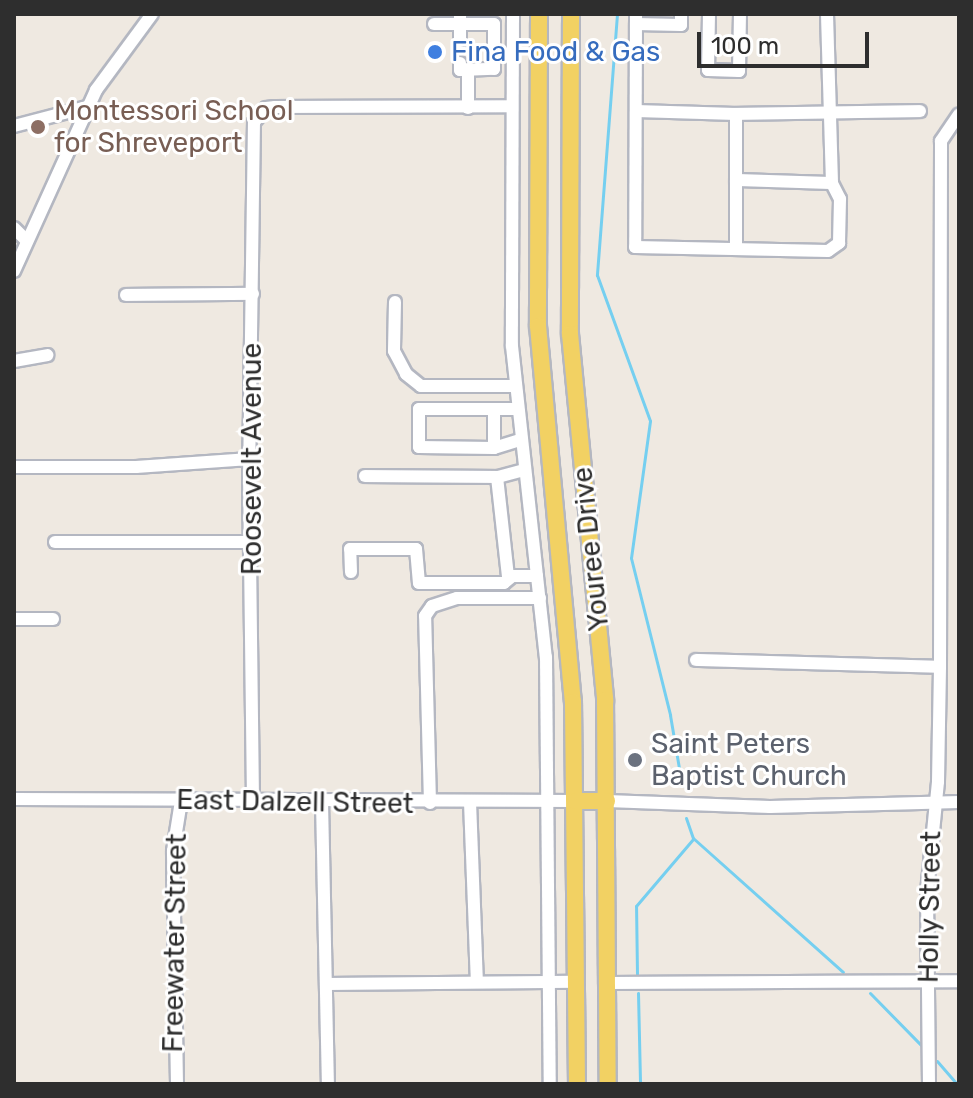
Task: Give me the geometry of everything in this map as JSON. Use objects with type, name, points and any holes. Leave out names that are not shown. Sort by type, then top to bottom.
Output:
[{"type":"main road","name":"Youree Drive","points":[[539,14],[538,326],[570,654],[575,801],[577,1084]]},
{"type":"main road","name":"Youree Drive","points":[[571,14],[570,334],[601,640],[607,801],[608,1084]]},
{"type":"main road","points":[[575,801],[607,801]]},
{"type":"street","points":[[14,270],[87,107],[152,14]]},
{"type":"street","points":[[513,14],[515,386],[540,598],[551,800],[550,1084]]},
{"type":"street","points":[[681,14],[681,25],[636,19],[635,247],[828,251],[839,243],[840,199],[832,183],[827,14]]},
{"type":"street","points":[[709,14],[708,70],[739,71],[740,14]]},
{"type":"street","points":[[434,24],[460,19],[494,24],[494,69],[464,66],[468,108],[512,106]]},
{"type":"street","points":[[460,19],[460,41]]},
{"type":"street","points":[[494,51],[513,51]]},
{"type":"street","points":[[14,126],[87,107]]},
{"type":"street","name":"Roosevelt Avenue","points":[[253,801],[250,459],[257,117],[275,107],[468,108]]},
{"type":"street","points":[[636,111],[736,114],[920,111]]},
{"type":"street","points":[[736,114],[736,248]]},
{"type":"street","name":"Holly Street","points":[[929,1084],[928,862],[934,805],[940,667],[941,141],[959,114]]},
{"type":"street","points":[[736,180],[832,183]]},
{"type":"street","points":[[14,228],[27,241]]},
{"type":"street","points":[[126,295],[253,294]]},
{"type":"street","points":[[395,302],[394,351],[406,374],[421,386],[515,386]]},
{"type":"street","points":[[14,361],[47,355]]},
{"type":"street","points":[[460,386],[461,409]]},
{"type":"street","points":[[517,409],[419,409],[419,447],[494,448],[520,440]]},
{"type":"street","points":[[494,409],[494,448]]},
{"type":"street","points":[[14,467],[136,467],[250,459]]},
{"type":"street","points":[[365,476],[497,477],[524,470]]},
{"type":"street","points":[[497,477],[510,578]]},
{"type":"street","points":[[55,542],[250,542]]},
{"type":"street","points":[[351,572],[350,549],[416,549],[419,583],[504,583],[510,578],[537,576]]},
{"type":"street","points":[[430,803],[425,616],[432,606],[457,598],[540,598]]},
{"type":"street","points":[[14,619],[53,619]]},
{"type":"street","points":[[696,660],[940,667]]},
{"type":"street","name":"East Dalzell Street","points":[[14,799],[430,803],[575,801]]},
{"type":"street","name":"Freewater Street","points":[[177,1084],[173,851],[181,801]]},
{"type":"street","points":[[607,801],[770,807],[959,802]]},
{"type":"street","points":[[322,802],[328,1084]]},
{"type":"street","points":[[470,802],[477,982]]},
{"type":"street","points":[[608,983],[959,981]]},
{"type":"street","points":[[326,984],[576,982]]},
{"type":"waterway","points":[[617,14],[597,275],[650,421],[631,558],[670,715],[682,786]]},
{"type":"waterway","points":[[686,818],[693,838],[843,972]]},
{"type":"waterway","points":[[637,974],[636,906],[693,839]]},
{"type":"waterway","points":[[638,993],[640,1084]]},
{"type":"waterway","points":[[870,993],[921,1045]]},
{"type":"waterway","points":[[937,1061],[957,1084]]},
{"type":"place","name":"Fina Food & Gas","points":[[435,52]]},
{"type":"place","name":"Montessori School for Shreveport","points":[[38,127]]},
{"type":"place","name":"Saint Peters Baptist Church","points":[[635,760]]}]
